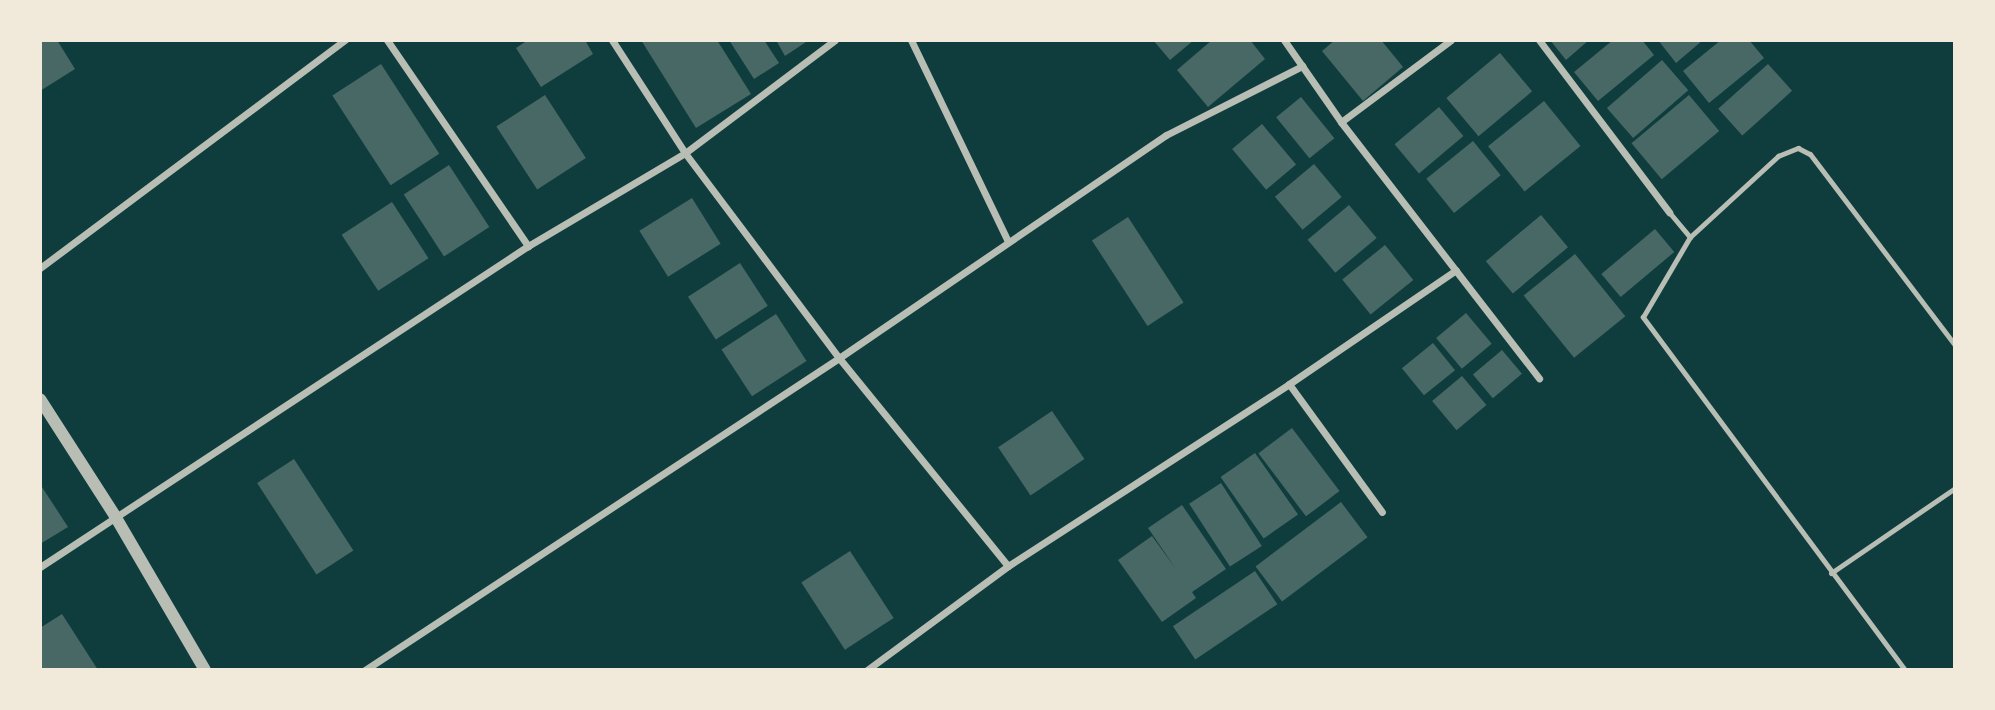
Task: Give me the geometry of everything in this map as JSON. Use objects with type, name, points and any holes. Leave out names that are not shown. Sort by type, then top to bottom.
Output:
[{"type":"street","points":[[40,268],[345,40]]},
{"type":"street","points":[[387,40],[528,246]]},
{"type":"street","points":[[612,40],[685,153],[839,358],[1009,566]]},
{"type":"street","points":[[40,567],[528,246],[685,153],[835,40]]},
{"type":"street","points":[[911,40],[1008,242]]},
{"type":"street","points":[[1284,40],[1341,122],[1539,378]]},
{"type":"street","points":[[1341,122],[1451,40]]},
{"type":"street","points":[[1539,40],[1669,212]]},
{"type":"street","points":[[365,670],[839,358],[1166,135],[1302,66]]},
{"type":"street","points":[[867,670],[1009,566],[1289,384],[1456,270]]},
{"type":"street","points":[[1289,384],[1382,512]]},
{"type":"street","points":[[40,400],[116,516],[205,670]]},
{"type":"lane","points":[[1905,670],[1643,317],[1690,237],[1778,156],[1798,148],[1810,154],[1955,345]]},
{"type":"lane","points":[[1669,212],[1690,237]]},
{"type":"lane","points":[[1831,573],[1955,488]]},
{"type":"building","points":[[40,40],[57,40],[75,69],[40,91]]},
{"type":"building","points":[[528,40],[585,40],[593,54],[541,87],[516,48]]},
{"type":"building","points":[[641,40],[717,40],[751,94],[696,128]]},
{"type":"building","points":[[729,40],[764,40],[779,63],[754,79]]},
{"type":"building","points":[[776,40],[809,40],[785,56]]},
{"type":"building","points":[[1153,40],[1194,40],[1170,60]]},
{"type":"building","points":[[1212,40],[1250,40],[1265,59],[1208,107],[1177,70]]},
{"type":"building","points":[[1335,40],[1381,40],[1403,67],[1363,101],[1322,51]]},
{"type":"building","points":[[1550,40],[1589,40],[1566,60]]},
{"type":"building","points":[[1613,40],[1642,40],[1654,55],[1598,101],[1574,72]]},
{"type":"building","points":[[1658,40],[1703,40],[1676,63]]},
{"type":"building","points":[[1721,40],[1749,40],[1764,58],[1709,103],[1683,71]]},
{"type":"building","points":[[1500,53],[1532,91],[1479,136],[1446,98]]},
{"type":"building","points":[[1662,60],[1688,90],[1633,138],[1607,108]]},
{"type":"building","points":[[381,64],[439,154],[391,185],[332,96]]},
{"type":"building","points":[[1768,64],[1792,91],[1742,136],[1718,109]]},
{"type":"building","points":[[545,95],[586,158],[537,189],[496,127]]},
{"type":"building","points":[[1689,95],[1719,131],[1662,179],[1632,143]]},
{"type":"building","points":[[1301,97],[1334,138],[1309,158],[1276,117]]},
{"type":"building","points":[[1544,101],[1581,146],[1525,191],[1488,146]]},
{"type":"building","points":[[1439,107],[1463,136],[1419,173],[1395,144]]},
{"type":"building","points":[[1262,124],[1296,165],[1266,190],[1232,149]]},
{"type":"building","points":[[1473,141],[1501,175],[1454,213],[1426,179]]},
{"type":"building","points":[[1314,164],[1342,197],[1303,230],[1275,197]]},
{"type":"building","points":[[449,165],[489,227],[444,256],[404,194]]},
{"type":"building","points":[[692,198],[721,244],[668,277],[639,231]]},
{"type":"building","points":[[392,202],[428,258],[378,291],[342,235]]},
{"type":"building","points":[[1349,205],[1377,238],[1335,273],[1308,240]]},
{"type":"building","points":[[1541,215],[1568,247],[1513,293],[1486,261]]},
{"type":"building","points":[[1128,217],[1184,303],[1147,326],[1092,240]]},
{"type":"building","points":[[1655,229],[1674,252],[1621,297],[1601,274]]},
{"type":"building","points":[[1385,245],[1413,280],[1371,315],[1342,280]]},
{"type":"building","points":[[1575,254],[1625,316],[1574,358],[1524,296]]},
{"type":"building","points":[[740,263],[768,306],[716,340],[688,297]]},
{"type":"building","points":[[1466,313],[1492,344],[1462,369],[1436,338]]},
{"type":"building","points":[[776,314],[806,361],[752,396],[721,349]]},
{"type":"building","points":[[1433,343],[1455,370],[1424,395],[1402,368]]},
{"type":"building","points":[[1502,350],[1522,374],[1493,398],[1473,374]]},
{"type":"building","points":[[1462,376],[1486,405],[1457,430],[1432,401]]},
{"type":"building","points":[[1052,411],[1084,459],[1031,495],[998,447]]},
{"type":"building","points":[[1292,428],[1340,491],[1306,516],[1258,453]]},
{"type":"building","points":[[1255,453],[1298,514],[1264,539],[1221,477]]},
{"type":"building","points":[[294,459],[353,550],[316,574],[257,483]]},
{"type":"building","points":[[1221,483],[1262,546],[1230,567],[1189,504]]},
{"type":"building","points":[[40,484],[68,527],[40,544]]},
{"type":"building","points":[[1341,502],[1367,537],[1282,602],[1256,566]]},
{"type":"building","points":[[1182,505],[1226,569],[1192,592],[1196,598],[1162,622],[1118,560],[1152,536],[1176,569],[1148,528]]},
{"type":"building","points":[[850,551],[894,618],[845,650],[801,583]]},
{"type":"building","points":[[1255,571],[1277,604],[1195,660],[1173,626]]},
{"type":"building","points":[[62,614],[98,670],[40,670],[40,628]]}]
